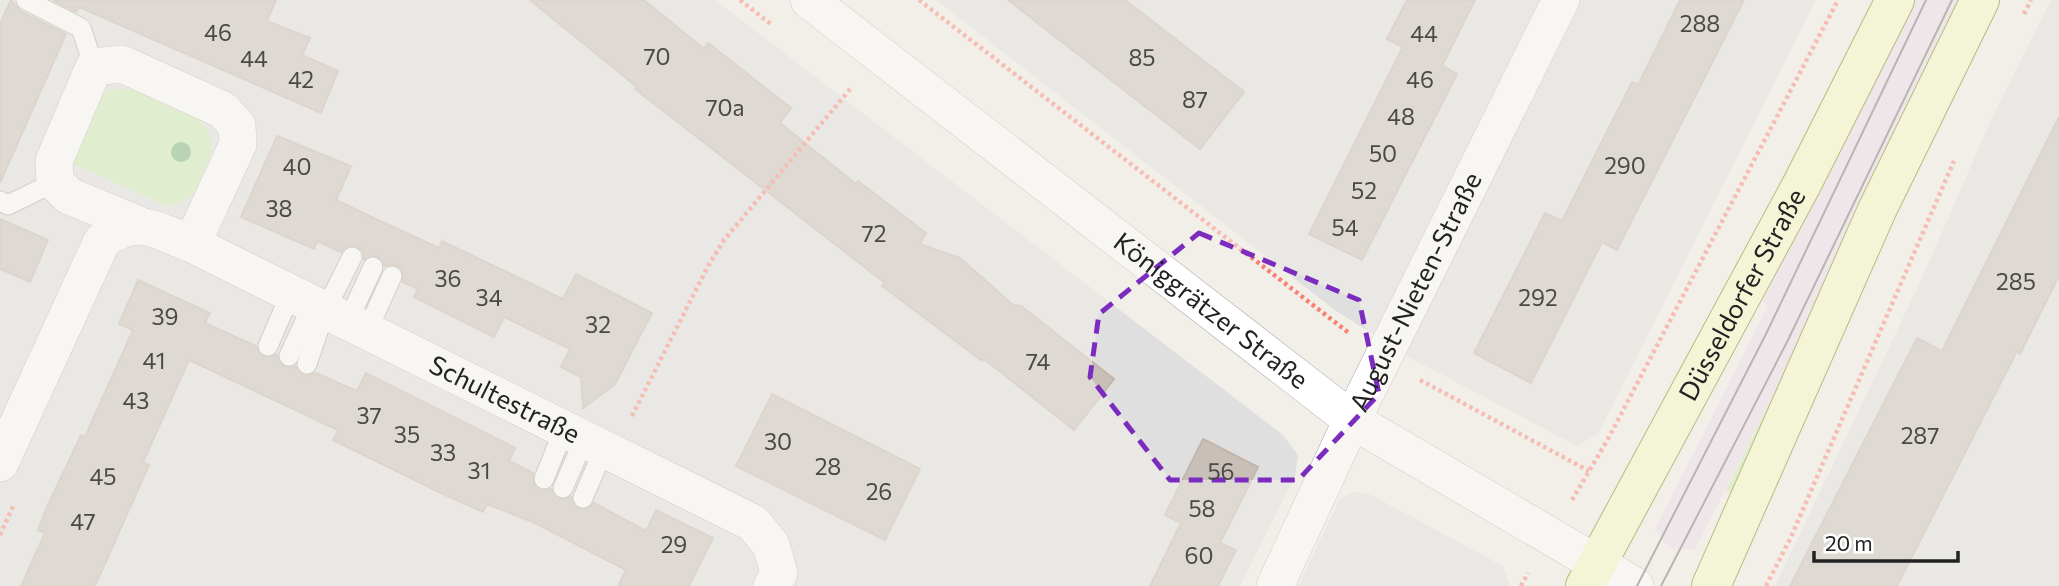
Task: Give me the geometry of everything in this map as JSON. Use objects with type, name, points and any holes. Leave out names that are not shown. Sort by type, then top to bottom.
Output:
[{"type":"main road","name":"Düsseldorfer Straße","points":[[1591,574],[1802,184],[1895,0]]},
{"type":"main road","points":[[1711,586],[1877,210],[1980,0]]},
{"type":"street","name":"Königgrätzer Straße","points":[[809,0],[1352,420],[1551,535],[1591,574],[1635,586]]},
{"type":"street","name":"August-Nieten-Straße","points":[[1275,586],[1352,420],[1561,0]]},
{"type":"street","points":[[55,181],[54,162],[94,67],[122,64],[223,110],[237,126],[238,144],[192,244]]},
{"type":"street","name":"Schultestraße","points":[[55,181],[69,196],[192,244],[753,523],[771,545],[779,572],[772,586]]},
{"type":"street","points":[[0,463],[102,241],[117,229],[136,224]]},
{"type":"lane","points":[[26,0],[81,28],[94,67]]},
{"type":"lane","points":[[0,201],[8,205],[55,181]]},
{"type":"lane","points":[[298,360],[329,312],[352,257]]},
{"type":"lane","points":[[329,312],[373,267]]},
{"type":"lane","points":[[268,346],[392,276]]},
{"type":"lane","points":[[544,478],[584,439]]},
{"type":"lane","points":[[563,488],[584,439]]},
{"type":"lane","points":[[583,498],[584,439]]},
{"type":"path","points":[[919,0],[1382,359],[1589,471]]},
{"type":"path","points":[[1521,586],[1589,471],[1838,0]]},
{"type":"path","points":[[2019,25],[2031,0]]},
{"type":"path","points":[[631,418],[708,266],[724,240],[851,88]]},
{"type":"path","points":[[1766,586],[1791,537],[1959,149]]},
{"type":"path","points":[[0,535],[17,497]]},
{"type":"highlighted area","points":[[1199,233],[1359,300],[1379,394],[1298,480],[1170,480],[1090,377],[1099,314]]},
{"type":"shaded area","points":[[0,0],[715,0],[1283,435],[1298,455],[1295,476],[1240,586],[0,586]]},
{"type":"shaded area","points":[[936,0],[1816,0],[1598,434],[1577,446],[1418,362],[1336,311]]},
{"type":"shaded area","points":[[1910,0],[1965,0],[1799,345],[1695,549],[1672,549],[1655,529],[1768,306],[1762,302],[1784,252]]},
{"type":"shaded area","points":[[2051,0],[2059,0],[2059,586],[1775,586],[1922,278],[1991,120]]},
{"type":"shaded area","points":[[1354,492],[1371,495],[1503,566],[1510,586],[1298,586],[1340,499]]},
{"type":"green space","points":[[133,88],[184,110],[206,127],[211,138],[211,151],[198,184],[189,197],[180,202],[167,206],[69,162],[94,105],[109,90]]},
{"type":"green space","points":[[1799,344],[1737,496],[1726,490]]},
{"type":"building","points":[[11,0],[20,11],[66,34],[0,183],[0,24]]},
{"type":"building","points":[[53,0],[276,0],[267,21],[310,38],[302,55],[338,71],[321,113],[79,7],[76,12]]},
{"type":"building","points":[[530,0],[644,0],[704,49],[708,43],[791,108],[780,123],[856,184],[858,181],[926,233],[920,244],[960,258],[1013,305],[1021,306],[1114,379],[1074,430],[984,359],[982,361],[882,286],[885,283],[635,89],[637,87]]},
{"type":"building","points":[[1008,0],[1125,0],[1244,92],[1200,149]]},
{"type":"building","points":[[1407,0],[1475,0],[1442,66],[1457,74],[1362,260],[1309,234],[1403,47],[1387,39]]},
{"type":"building","points":[[1680,0],[1744,0],[1617,250],[1602,242],[1531,383],[1474,353],[1545,213],[1562,221],[1632,82],[1638,85]]},
{"type":"building","points":[[2059,117],[2059,276],[2020,354],[2017,351],[1897,586],[1790,586],[1917,338],[1942,351]]},
{"type":"building","points":[[277,136],[351,166],[336,200],[380,221],[439,248],[442,241],[563,299],[576,274],[652,313],[615,384],[583,408],[581,377],[561,367],[570,349],[504,317],[494,337],[414,297],[418,289],[403,282],[402,268],[391,264],[385,266],[377,256],[364,260],[363,251],[357,246],[346,246],[341,252],[317,241],[314,249],[241,217]]},
{"type":"building","points":[[0,219],[48,240],[30,282],[0,269]]},
{"type":"building","points":[[138,280],[210,313],[205,323],[256,346],[263,357],[277,355],[285,367],[295,366],[304,376],[316,373],[357,391],[366,373],[515,448],[509,461],[533,473],[535,487],[540,491],[551,489],[559,499],[571,497],[578,509],[585,510],[594,503],[646,531],[656,510],[713,538],[689,586],[618,586],[626,570],[535,523],[487,504],[483,512],[443,494],[333,440],[338,430],[189,360],[143,462],[149,465],[95,586],[21,586],[45,533],[38,530],[47,507],[81,435],[85,437],[133,330],[119,324]]},
{"type":"building","points":[[772,394],[920,469],[885,540],[736,466]]},
{"type":"building","points":[[1203,439],[1258,467],[1220,543],[1236,550],[1218,586],[1150,586],[1181,523],[1165,515]]},
{"type":"tram line","points":[[1637,586],[1766,334],[1926,0]]},
{"type":"tram line","points":[[1661,586],[1787,342],[1952,0]]}]
